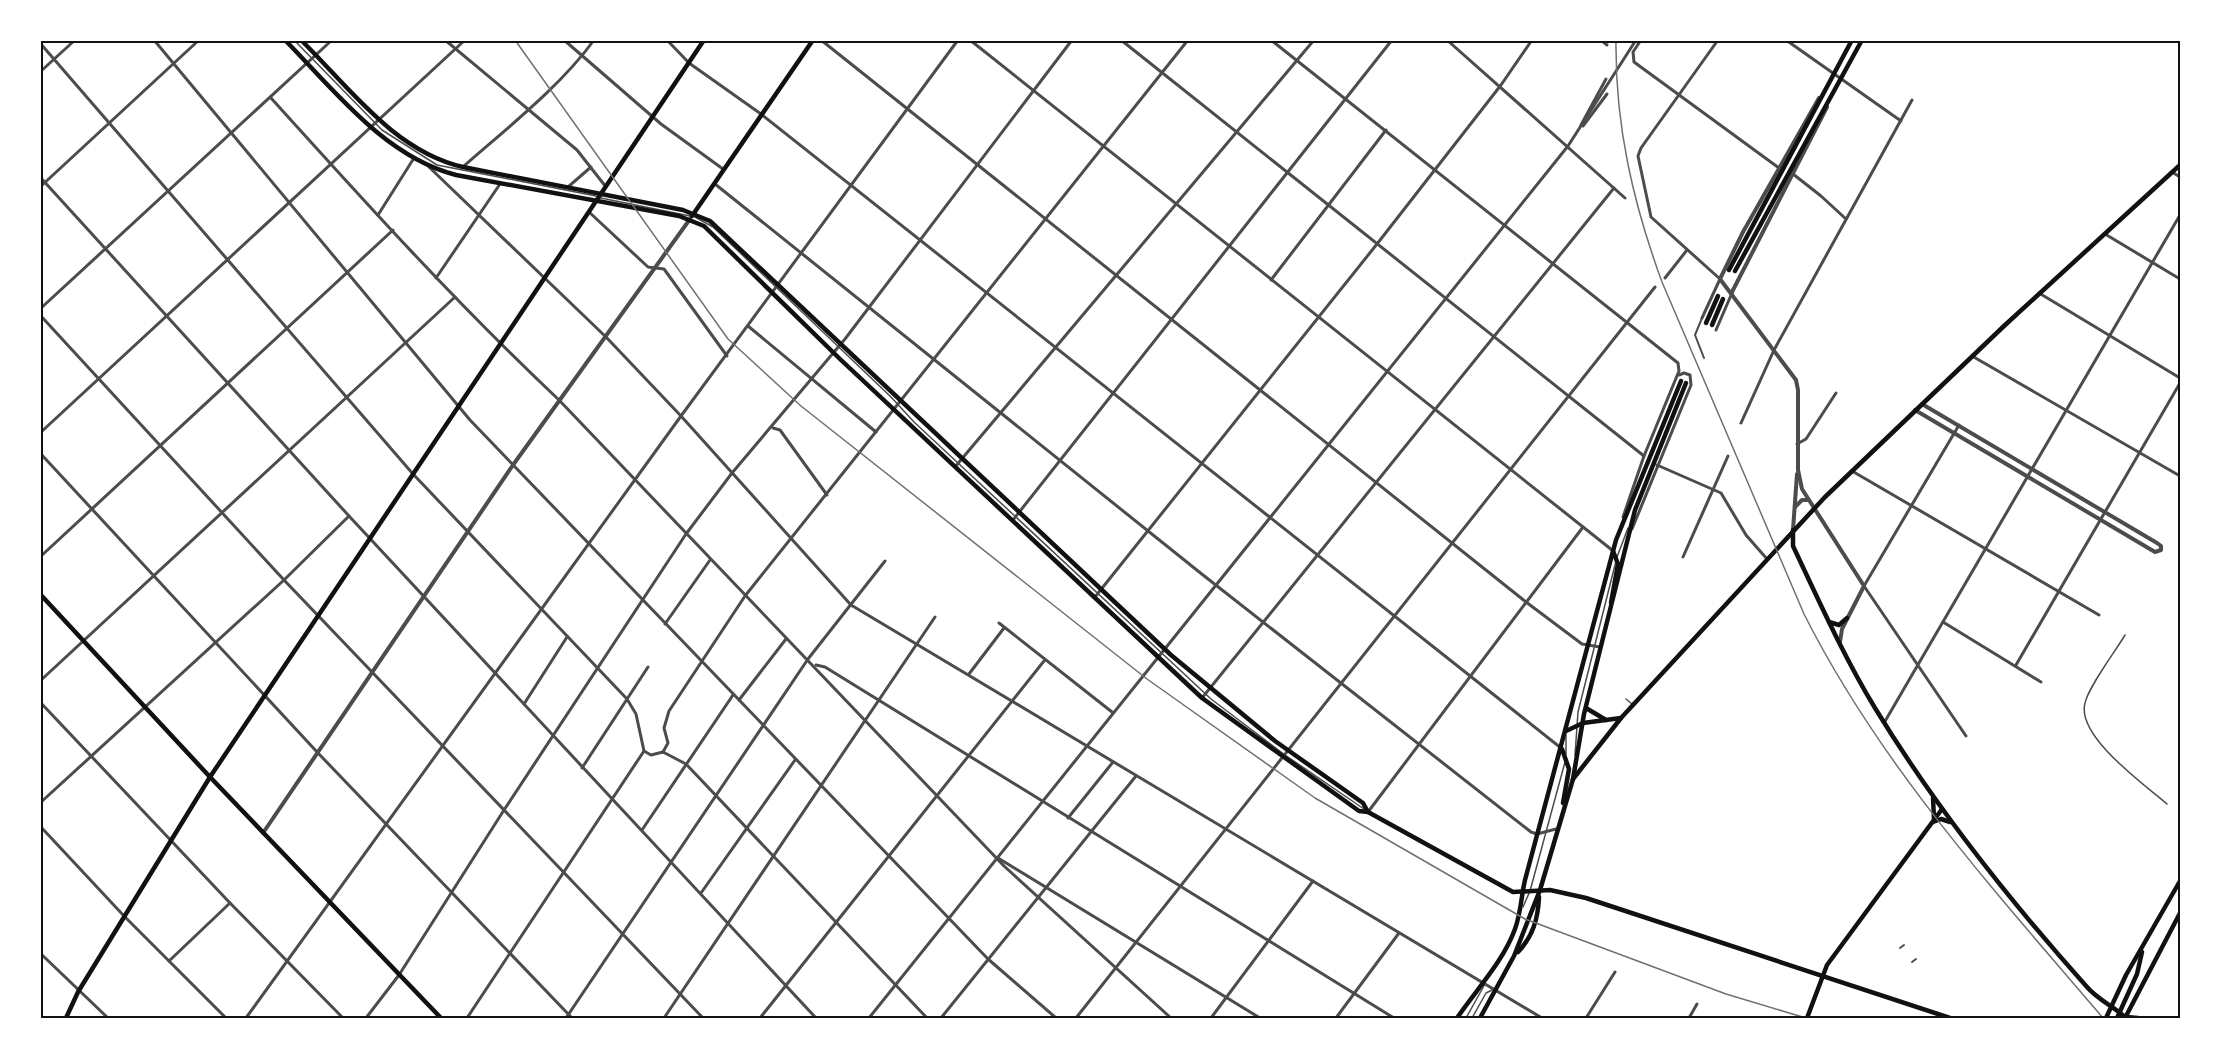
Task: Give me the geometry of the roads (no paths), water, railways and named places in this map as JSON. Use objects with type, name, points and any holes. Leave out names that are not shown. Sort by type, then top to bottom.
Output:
[{"type":"main road","points":[[285,40],[312,59],[376,124],[415,157],[445,172],[500,183],[599,197],[692,216],[718,227],[775,288],[837,348],[1205,693],[1285,755],[1363,803],[1368,812]]},
{"type":"main road","points":[[301,40],[312,59],[376,124],[423,151],[463,167],[568,187],[599,197],[692,216],[775,288],[1205,693],[1359,811],[1368,812],[1513,892],[1556,890],[1606,904],[1950,1018]]},
{"type":"main road","points":[[66,1018],[78,992],[210,777],[704,40]]},
{"type":"main road","points":[[692,216],[813,40]]},
{"type":"main road","points":[[1852,40],[1732,271],[1861,41]]},
{"type":"main road","points":[[1573,779],[1621,718],[1813,509],[2039,293],[2181,165]]},
{"type":"main road","points":[[1707,322],[1721,298]]},
{"type":"main road","points":[[1480,1018],[1515,956],[1540,890],[1563,806],[1573,779],[1586,708],[1635,510],[1684,381]]},
{"type":"main road","points":[[1457,1018],[1484,983],[1511,939],[1521,910],[1522,892],[1591,647],[1613,551],[1622,522],[1684,381]]},
{"type":"main road","points":[[1793,530],[1793,546],[1840,645],[1884,723],[1942,809],[2090,990],[2119,1016],[2138,1018]]},
{"type":"main road","points":[[1611,608],[1610,594],[1618,564],[1617,556],[1613,551]]},
{"type":"main road","points":[[40,594],[210,777],[441,1018]]},
{"type":"main road","points":[[1829,622],[1839,625],[1847,618]]},
{"type":"main road","points":[[1586,708],[1606,720]]},
{"type":"main road","points":[[1566,731],[1583,723],[1621,718]]},
{"type":"main road","points":[[1562,749],[1566,757],[1568,776],[1562,797],[1563,806]]},
{"type":"main road","points":[[1933,796],[1933,822]]},
{"type":"main road","points":[[1807,1018],[1821,976],[1836,951],[1942,809]]},
{"type":"main road","points":[[1933,822],[1945,819],[1954,824]]},
{"type":"main road","points":[[2106,1018],[2181,881]]},
{"type":"main road","points":[[2126,1018],[2181,913]]},
{"type":"main road","points":[[2119,1016],[2137,974],[2144,946]]},
{"type":"street","points":[[40,72],[75,40]]},
{"type":"street","points":[[154,40],[459,407],[820,787],[988,959],[1056,1018]]},
{"type":"street","points":[[40,187],[199,40]]},
{"type":"street","points":[[40,309],[332,40]]},
{"type":"street","points":[[445,40],[570,144],[606,187]]},
{"type":"street","points":[[40,433],[465,40]]},
{"type":"street","points":[[564,40],[652,117],[723,169]]},
{"type":"street","points":[[463,167],[527,110],[582,56],[594,40]]},
{"type":"street","points":[[667,40],[689,63],[761,114],[1562,749]]},
{"type":"street","points":[[820,40],[1044,221],[1526,602],[1591,647],[1602,644]]},
{"type":"street","points":[[246,1018],[385,822],[958,40]]},
{"type":"street","points":[[970,40],[1613,551]]},
{"type":"street","points":[[366,1018],[399,975],[504,810],[686,534],[732,473],[837,348],[1072,40]]},
{"type":"street","points":[[1121,40],[1644,456]]},
{"type":"street","points":[[663,752],[668,743],[664,728],[666,718],[745,596],[1188,40]]},
{"type":"street","points":[[1271,40],[1678,363],[1684,381],[1657,465],[1631,531]]},
{"type":"street","points":[[959,463],[1314,40]]},
{"type":"street","points":[[1016,516],[1231,248],[1392,40]]},
{"type":"street","points":[[1447,40],[1625,198]]},
{"type":"street","points":[[1098,594],[1258,390],[1377,244],[1500,86],[1532,40]]},
{"type":"street","points":[[1601,40],[1607,45]]},
{"type":"street","points":[[869,1018],[1568,146],[1636,40]]},
{"type":"street","points":[[1641,40],[1632,58],[1779,168]]},
{"type":"street","points":[[1718,40],[1641,148],[1638,156],[1651,217],[1720,279],[1798,385],[1798,470],[1793,530]]},
{"type":"street","points":[[1786,40],[1901,121]]},
{"type":"street","points":[[40,43],[413,474],[627,699],[636,714],[644,751],[467,1018]]},
{"type":"street","points":[[1580,129],[1584,115],[1606,79]]},
{"type":"street","points":[[1704,358],[1695,335],[1707,322],[1720,279],[1810,111],[1831,80]]},
{"type":"street","points":[[1716,330],[1732,293],[1837,86]]},
{"type":"street","points":[[1580,129],[1588,123],[1607,94]]},
{"type":"street","points":[[271,98],[436,278],[501,345],[559,399],[710,560],[814,664],[996,857],[1038,899],[1171,1018]]},
{"type":"street","points":[[1741,423],[1774,350],[1912,100]]},
{"type":"street","points":[[1271,280],[1386,130]]},
{"type":"street","points":[[378,215],[415,157]]},
{"type":"street","points":[[423,162],[606,337],[681,416],[851,605],[1542,1018]]},
{"type":"street","points":[[568,187],[591,167]]},
{"type":"street","points":[[2172,172],[2181,177]]},
{"type":"street","points":[[1792,174],[1821,195],[1846,219]]},
{"type":"street","points":[[40,177],[349,516],[816,1018]]},
{"type":"street","points":[[436,278],[500,183]]},
{"type":"street","points":[[714,183],[1002,411],[1148,531],[1531,832],[1538,834],[1557,829]]},
{"type":"street","points":[[1205,693],[1614,189]]},
{"type":"street","points":[[589,212],[648,267],[664,269],[727,356]]},
{"type":"street","points":[[1884,723],[2181,215]]},
{"type":"street","points":[[263,833],[513,465],[692,216]]},
{"type":"street","points":[[40,556],[393,231]]},
{"type":"street","points":[[2104,234],[2181,279]]},
{"type":"street","points":[[1665,278],[1687,250]]},
{"type":"street","points":[[1076,1018],[1224,827],[1342,685],[1655,287]]},
{"type":"street","points":[[2039,293],[2109,337],[2181,378]]},
{"type":"street","points":[[40,681],[455,297]]},
{"type":"street","points":[[40,315],[284,580],[703,1018]]},
{"type":"street","points":[[748,326],[876,432]]},
{"type":"street","points":[[1972,356],[2181,476]]},
{"type":"street","points":[[1622,522],[1644,456],[1684,381]]},
{"type":"street","points":[[2016,665],[2181,383]]},
{"type":"street","points":[[1797,444],[1806,439],[1836,393]]},
{"type":"street","points":[[1915,410],[2155,552],[2162,550],[2159,544],[2105,511],[1922,404]]},
{"type":"street","points":[[1840,645],[1840,635],[1864,586],[1959,425]]},
{"type":"street","points":[[771,428],[780,430],[826,495]]},
{"type":"street","points":[[40,453],[318,753],[567,1016],[572,1018]]},
{"type":"street","points":[[1683,557],[1728,456]]},
{"type":"street","points":[[1657,465],[1724,496],[1746,535],[1767,559]]},
{"type":"street","points":[[1798,470],[1802,489],[1813,509],[1966,736]]},
{"type":"street","points":[[1852,471],[2099,615]]},
{"type":"street","points":[[1795,507],[1802,500],[1809,501]]},
{"type":"street","points":[[40,803],[92,758],[284,580],[349,516]]},
{"type":"street","points":[[1368,812],[1583,527]]},
{"type":"street","points":[[665,624],[710,560]]},
{"type":"street","points":[[567,1016],[808,659],[885,561]]},
{"type":"street","points":[[664,1018],[935,617]]},
{"type":"street","points":[[1943,622],[2041,682]]},
{"type":"street","points":[[999,623],[1044,661],[1112,712]]},
{"type":"street","points":[[968,675],[1004,628]]},
{"type":"street","points":[[523,704],[567,637]]},
{"type":"street","points":[[739,700],[786,638]]},
{"type":"street","points":[[760,1018],[1044,661]]},
{"type":"street","points":[[814,664],[825,667],[1394,1018]]},
{"type":"street","points":[[582,768],[648,667]]},
{"type":"street","points":[[642,830],[733,694]]},
{"type":"street","points":[[40,702],[342,1018]]},
{"type":"street","points":[[644,751],[651,755],[663,752],[687,764],[927,1018]]},
{"type":"street","points":[[701,893],[795,760]]},
{"type":"street","points":[[1068,818],[1113,762]]},
{"type":"street","points":[[941,1018],[1136,776]]},
{"type":"street","points":[[40,826],[124,916],[226,1018]]},
{"type":"street","points":[[996,857],[1260,1018]]},
{"type":"street","points":[[1210,1018],[1313,881]]},
{"type":"street","points":[[169,961],[230,903]]},
{"type":"street","points":[[1336,1018],[1399,933]]},
{"type":"street","points":[[1900,948],[1904,945]]},
{"type":"street","points":[[40,953],[78,992],[108,1018]]},
{"type":"street","points":[[1912,962],[1916,959]]},
{"type":"street","points":[[1586,1018],[1615,972]]},
{"type":"street","points":[[1689,1018],[1697,1004]]},
{"type":"lane","points":[[294,40],[312,59]]},
{"type":"lane","points":[[376,124],[426,159],[445,168],[599,197]]},
{"type":"lane","points":[[1576,762],[1575,726],[1591,647],[1617,556],[1635,510]]},
{"type":"lane","points":[[2125,635],[2086,700],[2085,717],[2096,736],[2126,770],[2167,804]]},
{"type":"lane","points":[[1626,699],[1633,705]]},
{"type":"lane","points":[[1521,910],[1530,891],[1566,757],[1566,731]]},
{"type":"lane","points":[[1466,1018],[1484,983]]},
{"type":"lane","points":[[1472,1018],[1486,993],[1495,989]]},
{"type":"railway","points":[[515,40],[728,339],[801,406],[1147,679],[1315,798],[1525,919],[1726,994],[1806,1018]]},
{"type":"railway","points":[[1616,40],[1616,72],[1622,133],[1642,223],[1662,282],[1804,614],[1867,723],[1903,774],[1981,874],[2103,1018]]}]
